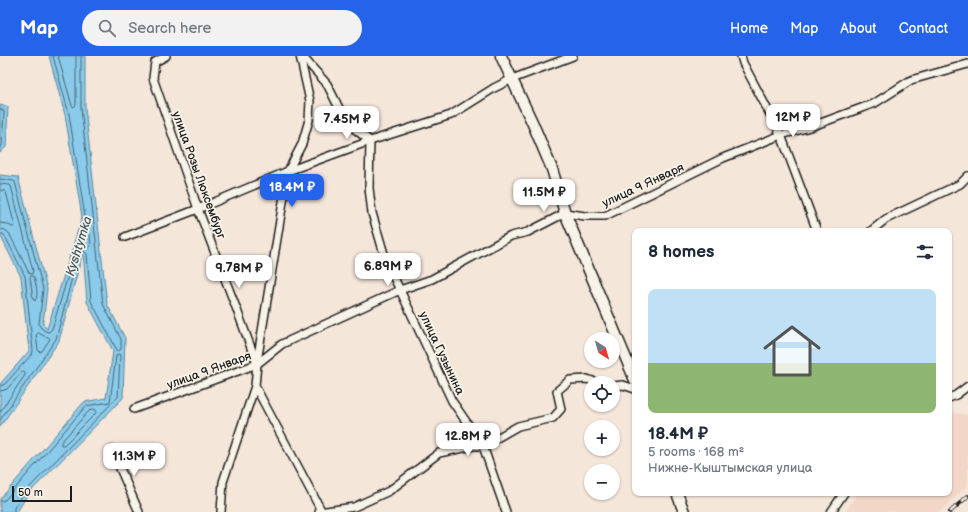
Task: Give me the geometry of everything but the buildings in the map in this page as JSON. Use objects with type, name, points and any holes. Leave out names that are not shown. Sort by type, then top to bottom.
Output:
[{"type":"main road","points":[[500,56],[512,79],[552,169],[565,213],[632,373]]},
{"type":"main road","points":[[678,496],[684,512]]},
{"type":"street","name":"улица Розы Люксембург","points":[[166,56],[155,62],[153,78],[198,209],[257,364],[255,386],[223,482],[221,512]]},
{"type":"street","points":[[301,56],[327,84],[346,122],[370,141]]},
{"type":"street","points":[[257,364],[288,171],[302,144],[309,120],[310,101],[301,56]]},
{"type":"street","points":[[125,237],[198,209],[288,171],[370,141],[451,116],[494,88],[512,79],[573,56]]},
{"type":"street","points":[[741,56],[743,63],[781,135],[816,228]]},
{"type":"street","name":"улица 9 Января","points":[[134,409],[257,364],[282,344],[400,290],[432,279],[511,236],[528,232],[565,213],[585,216],[605,216],[723,158],[781,135],[810,127],[875,103],[911,80],[968,64]]},
{"type":"street","name":"улица Гузынина","points":[[370,141],[369,188],[372,213],[387,264],[452,401],[483,446],[506,512]]},
{"type":"street","points":[[875,228],[886,219],[960,184],[968,176]]},
{"type":"street","points":[[255,386],[321,512],[354,507],[389,491],[440,453],[473,446],[483,446],[518,426],[553,418],[561,409],[557,391],[570,380],[584,379]]},
{"type":"street","points":[[620,386],[632,388]]},
{"type":"street","points":[[952,397],[968,386]]},
{"type":"street","points":[[112,450],[139,512]]},
{"type":"street","points":[[831,512],[842,496]]},
{"type":"shaded area","points":[[952,410],[955,413],[968,415],[968,485],[940,512],[846,512],[855,496],[952,496]]},
{"type":"water","name":"Kyshtymka","points":[[49,56],[85,56],[85,108],[107,304],[125,338],[123,398],[28,494],[17,512],[0,512],[0,499],[84,402],[106,398],[113,351],[87,302],[83,252],[59,341],[0,427],[0,384],[29,351],[21,277],[0,235],[0,175],[18,177],[47,289],[43,324],[47,329],[82,217],[65,115]]},
{"type":"water","points":[[0,105],[8,107],[6,147],[0,153]]},
{"type":"railway","points":[[950,512],[968,496]]}]
